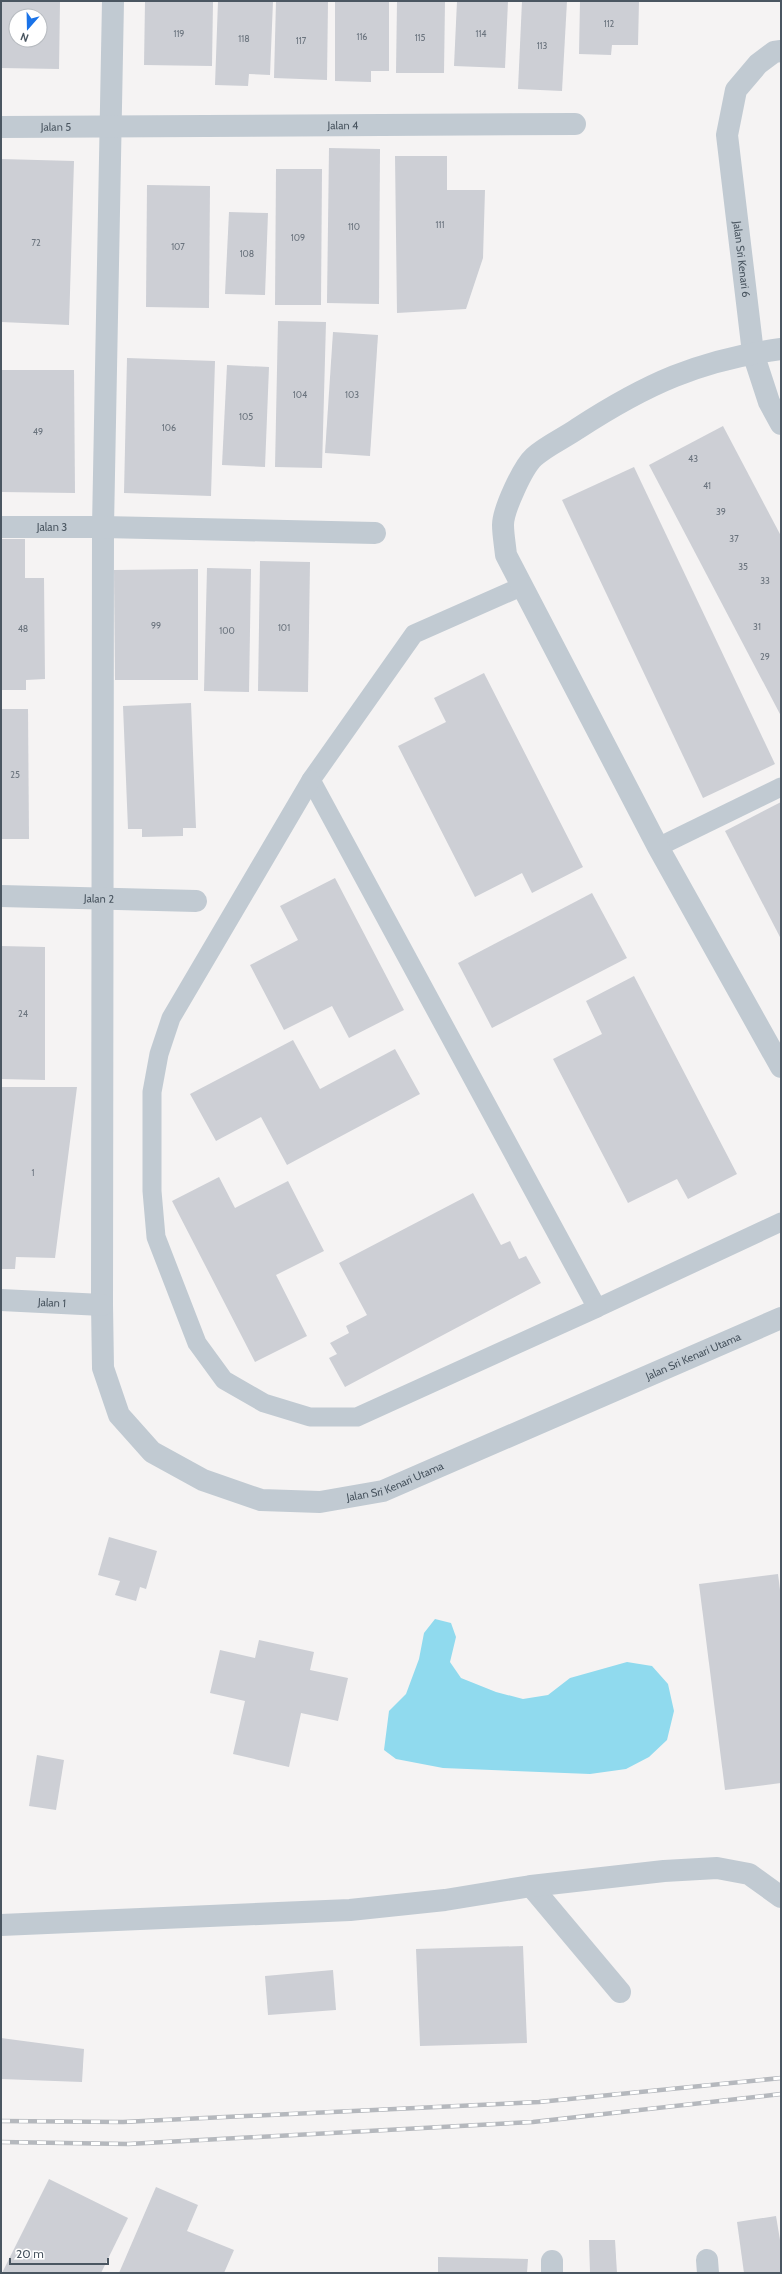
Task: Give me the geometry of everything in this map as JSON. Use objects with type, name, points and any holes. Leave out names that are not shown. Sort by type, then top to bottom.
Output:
[{"type":"street","name":"Jalan Sri Kenari Utama","points":[[113,1],[102,527],[102,1305],[103,1368],[119,1415],[152,1452],[203,1480],[260,1500],[320,1502],[383,1491],[781,1318]]},
{"type":"street","name":"Jalan Sri Kenari 6","points":[[781,51],[774,52],[758,64],[736,90],[727,135],[753,353],[769,402],[781,424]]},
{"type":"street","name":"Jalan 4","points":[[111,124],[575,124]]},
{"type":"street","name":"Jalan 5","points":[[1,126],[111,124]]},
{"type":"street","points":[[781,349],[753,353],[704,364],[659,381],[616,404],[534,457],[513,490],[503,523],[506,555],[658,847],[781,1067]]},
{"type":"street","name":"Jalan 3","points":[[1,527],[102,527],[375,533]]},
{"type":"street","name":"Jalan 2","points":[[1,896],[196,901]]},
{"type":"street","name":"Jalan 1","points":[[1,1300],[102,1305]]},
{"type":"street","points":[[1,1925],[350,1910],[445,1900],[531,1886],[664,1871],[717,1868],[749,1874],[781,1897]]},
{"type":"street","points":[[531,1886],[620,1992]]},
{"type":"lane","points":[[523,586],[414,634],[311,780],[171,1018],[159,1054],[152,1092],[152,1191],[156,1237],[197,1343],[224,1380],[264,1403],[310,1417],[357,1417],[597,1308],[781,1222]]},
{"type":"lane","points":[[311,780],[597,1308]]},
{"type":"lane","points":[[658,847],[781,787]]},
{"type":"water","points":[[435,1619],[451,1623],[456,1637],[450,1662],[461,1678],[496,1692],[523,1699],[548,1695],[570,1678],[627,1662],[652,1666],[668,1684],[674,1711],[667,1740],[649,1757],[626,1769],[590,1774],[443,1768],[396,1759],[384,1750],[389,1711],[406,1694],[419,1659],[424,1633]]},
{"type":"building","points":[[1,1],[60,1],[59,69],[1,68]]},
{"type":"building","points":[[145,1],[213,1],[212,66],[144,65]]},
{"type":"building","points":[[218,1],[273,1],[270,75],[249,74],[248,86],[215,85]]},
{"type":"building","points":[[276,1],[328,1],[327,80],[274,78]]},
{"type":"building","points":[[335,1],[389,1],[389,71],[371,71],[371,82],[335,81]]},
{"type":"building","points":[[397,1],[445,1],[444,73],[396,73]]},
{"type":"building","points":[[457,1],[508,1],[505,68],[454,66]]},
{"type":"building","points":[[522,1],[567,1],[562,91],[518,89]]},
{"type":"building","points":[[580,1],[639,1],[638,45],[612,45],[611,55],[579,54]]},
{"type":"building","points":[[329,148],[380,149],[379,304],[327,303]]},
{"type":"building","points":[[395,156],[447,156],[447,190],[485,190],[483,258],[466,309],[397,313]]},
{"type":"building","points":[[1,159],[74,161],[69,325],[1,322]]},
{"type":"building","points":[[276,169],[322,169],[321,305],[275,305]]},
{"type":"building","points":[[147,185],[210,186],[209,308],[146,307]]},
{"type":"building","points":[[229,212],[268,213],[265,295],[225,294]]},
{"type":"building","points":[[278,321],[326,322],[322,468],[275,467]]},
{"type":"building","points":[[333,332],[378,335],[370,456],[325,453]]},
{"type":"building","points":[[127,358],[215,361],[211,496],[124,493]]},
{"type":"building","points":[[227,365],[269,367],[265,467],[222,465]]},
{"type":"building","points":[[1,370],[74,370],[75,493],[1,492]]},
{"type":"building","points":[[723,426],[781,536],[781,716],[649,465]]},
{"type":"building","points":[[634,467],[775,764],[703,798],[562,500]]},
{"type":"building","points":[[1,539],[25,539],[25,578],[44,578],[45,679],[26,680],[26,690],[1,690]]},
{"type":"building","points":[[260,561],[310,562],[308,692],[258,691]]},
{"type":"building","points":[[207,568],[251,569],[249,692],[204,691]]},
{"type":"building","points":[[198,569],[198,680],[115,680],[114,570]]},
{"type":"building","points":[[484,673],[583,867],[532,893],[522,873],[475,897],[398,746],[446,722],[434,698]]},
{"type":"building","points":[[191,703],[196,828],[183,828],[183,836],[142,837],[142,829],[128,829],[123,706]]},
{"type":"building","points":[[1,709],[28,709],[29,839],[1,839]]},
{"type":"building","points":[[781,802],[781,939],[725,831]]},
{"type":"building","points":[[335,878],[404,1010],[349,1038],[332,1006],[284,1030],[250,965],[298,940],[280,906]]},
{"type":"building","points":[[592,893],[627,958],[492,1028],[458,963]]},
{"type":"building","points":[[1,946],[45,947],[45,1080],[1,1079]]},
{"type":"building","points":[[634,976],[737,1174],[688,1199],[677,1179],[628,1203],[553,1059],[602,1034],[586,1001]]},
{"type":"building","points":[[293,1040],[320,1089],[395,1049],[420,1094],[287,1165],[261,1117],[216,1141],[190,1094]]},
{"type":"building","points":[[1,1087],[77,1087],[55,1258],[16,1257],[15,1269],[1,1269]]},
{"type":"building","points":[[219,1177],[235,1208],[288,1181],[324,1251],[276,1275],[307,1336],[255,1362],[172,1201]]},
{"type":"building","points":[[473,1193],[501,1245],[510,1241],[519,1259],[526,1256],[541,1283],[345,1387],[329,1358],[337,1354],[330,1343],[349,1333],[346,1326],[367,1315],[339,1263]]},
{"type":"building","points":[[109,1537],[157,1551],[146,1589],[140,1587],[136,1601],[115,1595],[120,1581],[98,1575]]},
{"type":"building","points":[[778,1574],[781,1598],[781,1783],[725,1790],[699,1584]]},
{"type":"building","points":[[259,1640],[314,1652],[310,1670],[348,1678],[338,1721],[301,1713],[289,1767],[233,1754],[245,1701],[210,1693],[220,1650],[255,1658]]},
{"type":"building","points":[[37,1755],[64,1760],[56,1810],[29,1806]]},
{"type":"building","points":[[523,1946],[527,2043],[420,2046],[416,1949]]},
{"type":"building","points":[[333,1970],[336,2010],[268,2015],[265,1976]]},
{"type":"building","points":[[1,2038],[84,2049],[82,2082],[1,2079]]},
{"type":"building","points":[[49,2179],[128,2218],[101,2273],[2,2273]]},
{"type":"building","points":[[156,2187],[198,2205],[187,2231],[234,2250],[224,2273],[119,2273]]},
{"type":"building","points":[[776,2216],[781,2246],[781,2273],[744,2273],[737,2222]]},
{"type":"building","points":[[589,2240],[615,2240],[617,2273],[590,2273]]},
{"type":"building","points":[[438,2257],[528,2259],[527,2273],[438,2273]]},
{"type":"railway","points":[[1,2121],[123,2122],[539,2102],[781,2078]]},
{"type":"railway","points":[[1,2142],[128,2144],[533,2122],[781,2094]]}]
